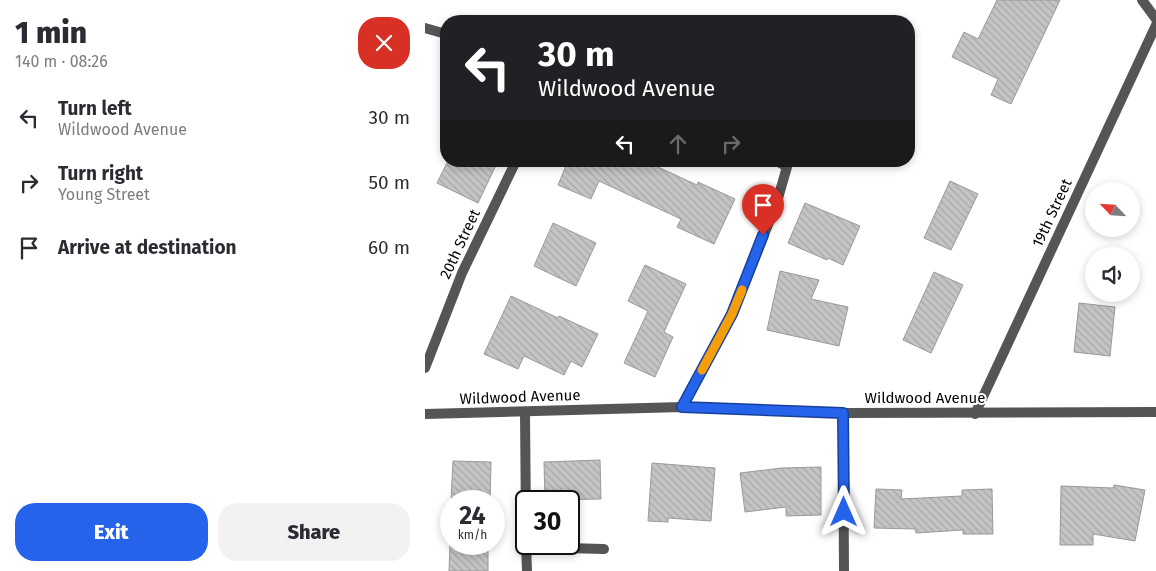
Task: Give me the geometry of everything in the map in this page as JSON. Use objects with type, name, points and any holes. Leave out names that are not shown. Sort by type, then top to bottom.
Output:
[{"type":"street","points":[[1142,0],[1156,19]]},
{"type":"street","name":"19th Street","points":[[975,414],[1156,25]]},
{"type":"street","points":[[425,28],[440,32]]},
{"type":"street","name":"20th Street","points":[[425,368],[462,273],[512,167]]},
{"type":"street","points":[[682,407],[732,314],[776,205],[787,167]]},
{"type":"street","name":"Wildwood Avenue","points":[[425,414],[682,407],[843,413],[1156,412]]},
{"type":"street","points":[[525,412],[526,490]]},
{"type":"street","points":[[843,413],[844,571]]},
{"type":"street","points":[[580,548],[604,549]]},
{"type":"street","points":[[527,555],[527,571]]},
{"type":"building","points":[[997,0],[1060,0],[1011,104],[991,95],[998,79],[952,57],[964,32],[978,39]]},
{"type":"building","points":[[445,167],[495,167],[478,203],[437,183]]},
{"type":"building","points":[[566,167],[658,167],[697,185],[698,182],[735,199],[714,244],[677,227],[681,219],[599,181],[591,199],[558,185]]},
{"type":"building","points":[[950,181],[978,194],[951,250],[924,238]]},
{"type":"building","points":[[805,203],[860,226],[843,265],[788,243]]},
{"type":"building","points":[[553,223],[596,243],[576,286],[534,266]]},
{"type":"building","points":[[645,265],[686,284],[664,332],[673,337],[655,377],[624,363],[648,311],[628,301]]},
{"type":"building","points":[[780,271],[819,280],[811,299],[848,307],[839,346],[767,330]]},
{"type":"building","points":[[934,272],[963,285],[931,353],[903,340]]},
{"type":"building","points":[[511,296],[598,334],[582,367],[571,361],[564,375],[524,356],[518,369],[484,354]]},
{"type":"building","points":[[1079,303],[1115,307],[1110,356],[1074,352]]},
{"type":"building","points":[[600,460],[601,499],[580,499],[580,490],[545,490],[544,462]]},
{"type":"building","points":[[453,461],[491,462],[490,490],[452,490]]},
{"type":"building","points":[[652,463],[715,468],[711,521],[668,518],[668,522],[648,521]]},
{"type":"building","points":[[821,467],[821,515],[786,516],[786,507],[745,512],[740,473],[782,468]]},
{"type":"building","points":[[1114,485],[1145,490],[1135,541],[1093,534],[1093,545],[1060,545],[1061,486],[1113,488]]},
{"type":"building","points":[[876,489],[902,490],[901,499],[962,496],[962,490],[992,489],[993,534],[963,534],[963,530],[916,533],[915,529],[874,528]]},
{"type":"building","points":[[450,555],[488,555],[488,571],[449,571]]},
{"type":"slow traffic","points":[[702,370],[732,314],[742,290]]},
{"type":"route","points":[[763,235],[732,314],[682,407],[843,413],[844,512]]}]
